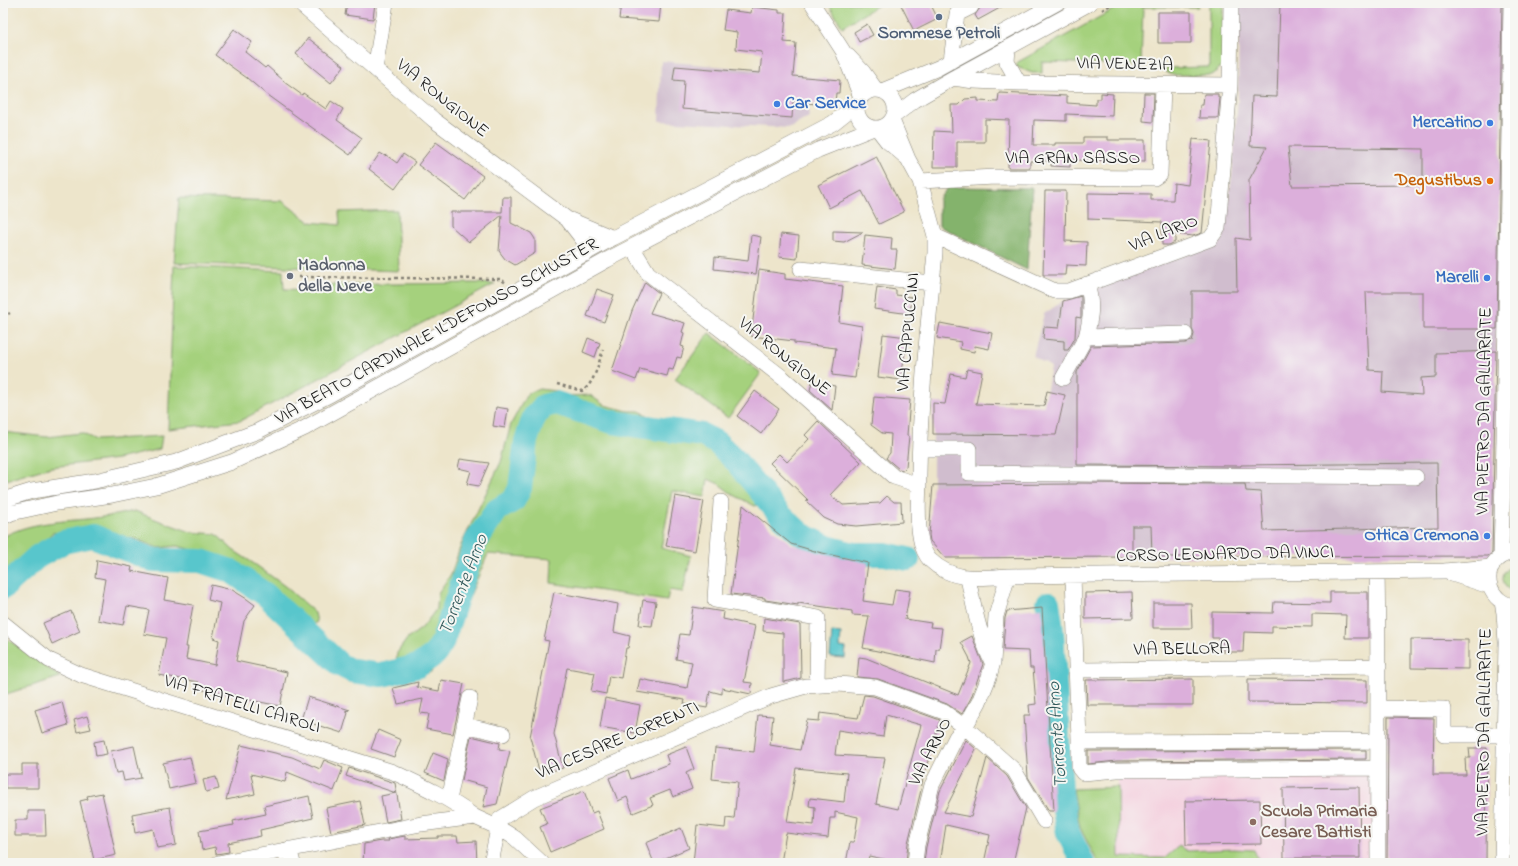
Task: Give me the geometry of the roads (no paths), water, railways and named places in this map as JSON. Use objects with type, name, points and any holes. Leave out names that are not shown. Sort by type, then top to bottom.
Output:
[{"type":"street","name":"VIA RONGIONE","points":[[299,3],[434,120],[567,219],[613,238]]},
{"type":"street","points":[[375,69],[386,3]]},
{"type":"street","points":[[812,3],[843,51],[879,91],[889,96],[893,101],[895,109],[893,118]]},
{"type":"street","points":[[1050,4],[951,61],[906,83],[879,91],[866,92],[859,101],[856,111],[858,119],[874,128],[885,127],[893,118],[915,100],[1090,3]]},
{"type":"street","name":"VIA LARIO","points":[[935,236],[1055,290],[1069,291],[1210,239],[1218,228],[1230,85],[1231,3]]},
{"type":"street","name":"VIA PIETRO DA GALLARATE","points":[[1489,586],[1488,576],[1503,558],[1511,3]]},
{"type":"street","points":[[951,61],[955,9],[971,7]]},
{"type":"street","points":[[1008,48],[1007,62],[1019,83]]},
{"type":"street","points":[[843,51],[859,101]]},
{"type":"street","name":"VIA VENEZIA","points":[[953,78],[974,81],[1019,83],[1230,85]]},
{"type":"street","name":"VIA GRAN SASSO","points":[[920,181],[995,177],[1154,178],[1160,174],[1163,85]]},
{"type":"street","name":"VIA BEATO CARDINALE ILDEFONSO SCHUSTER","points":[[3,500],[32,491],[95,481],[176,462],[258,431],[331,394],[613,238],[833,123],[859,101]]},
{"type":"street","name":"VIA CAPPUCCINI","points":[[893,118],[908,159],[920,181],[935,236],[920,449],[918,513],[921,542],[929,559],[954,575],[968,578]]},
{"type":"street","name":"VIA BEATO CARDINALE ILDEFONSO SCHUSTER","points":[[3,517],[11,513],[57,503],[112,495],[156,486],[232,462],[304,428],[607,260],[818,150],[874,128]]},
{"type":"street","name":"VIA CAPPUCCINI","points":[[874,128],[908,159]]},
{"type":"street","name":"VIA RONGIONE","points":[[567,219],[584,241],[586,254]]},
{"type":"street","name":"VIA RONGIONE","points":[[632,247],[648,273],[783,378],[894,477],[919,485]]},
{"type":"street","points":[[801,268],[932,283]]},
{"type":"street","points":[[1063,378],[1086,336],[1091,316],[1090,297],[1087,284]]},
{"type":"street","points":[[1086,336],[1185,334]]},
{"type":"street","points":[[920,449],[969,449],[969,473],[1416,477]]},
{"type":"street","points":[[721,502],[715,600],[818,618],[817,685]]},
{"type":"street","name":"CORSO LEONARDO DA VINCI","points":[[968,578],[1073,575],[1444,571],[1503,558]]},
{"type":"street","name":"CORSO LEONARDO DA VINCI","points":[[1444,571],[1489,586]]},
{"type":"street","points":[[1377,572],[1378,863]]},
{"type":"street","points":[[1073,575],[1079,768],[1083,773],[1117,770],[1377,765]]},
{"type":"street","name":"VIA ARNO","points":[[915,863],[917,845],[932,785],[956,737],[965,727],[979,702],[989,677],[993,662],[996,616],[1008,576]]},
{"type":"street","points":[[968,578],[975,616],[985,648],[993,662]]},
{"type":"street","points":[[1489,586],[1493,594],[1509,604]]},
{"type":"street","name":"VIA PIETRO DA GALLARATE","points":[[1502,863],[1506,642],[1504,613],[1509,604]]},
{"type":"street","name":"VIA FRATELLI CAIROLI","points":[[3,623],[49,660],[82,675],[393,772],[449,800],[475,817]]},
{"type":"street","name":"VIA BELLORA","points":[[1076,665],[1085,670],[1378,666]]},
{"type":"street","name":"VIA CESARE CORRENTI","points":[[499,828],[500,819],[534,798],[771,696],[806,686],[838,684],[875,687],[944,712],[965,727],[1014,770],[1044,821]]},
{"type":"street","points":[[449,800],[470,698]]},
{"type":"street","points":[[1378,708],[1444,708],[1444,735],[1504,735]]},
{"type":"street","points":[[464,725],[503,734]]},
{"type":"street","points":[[1079,739],[1086,742],[1377,741]]},
{"type":"street","points":[[218,863],[291,856],[421,824],[475,817],[499,828],[515,838],[542,863]]},
{"type":"street","points":[[491,863],[499,828]]},
{"type":"water","points":[[832,632],[841,633],[840,647],[846,648],[845,658],[830,657]]},
{"type":"waterway","name":"Torrente Arno","points":[[3,588],[37,557],[63,542],[93,536],[153,560],[201,561],[231,571],[266,595],[340,665],[352,671],[382,675],[418,666],[435,654],[442,643],[476,541],[497,510],[514,500],[520,488],[526,441],[534,417],[544,406],[556,403],[612,422],[702,435],[716,442],[734,459],[780,515],[801,534],[827,547],[854,554],[885,554],[908,559]]},
{"type":"waterway","name":"Torrente Arno","points":[[1048,603],[1052,630],[1061,792],[1068,833],[1083,863]]},
{"type":"place","name":"Sommese Petroli","points":[[939,17]]},
{"type":"place","name":"Car Service","points":[[777,104]]},
{"type":"place","name":"Mercatino","points":[[1490,123]]},
{"type":"place","name":"Degustibus","points":[[1490,181]]},
{"type":"place","name":"Madonna della Neve","points":[[290,276]]},
{"type":"place","name":"Marelli","points":[[1487,278]]},
{"type":"place","name":"Ottica Cremona","points":[[1487,536]]},
{"type":"place","name":"Scuola Primaria Cesare Battisti","points":[[1253,822]]}]
